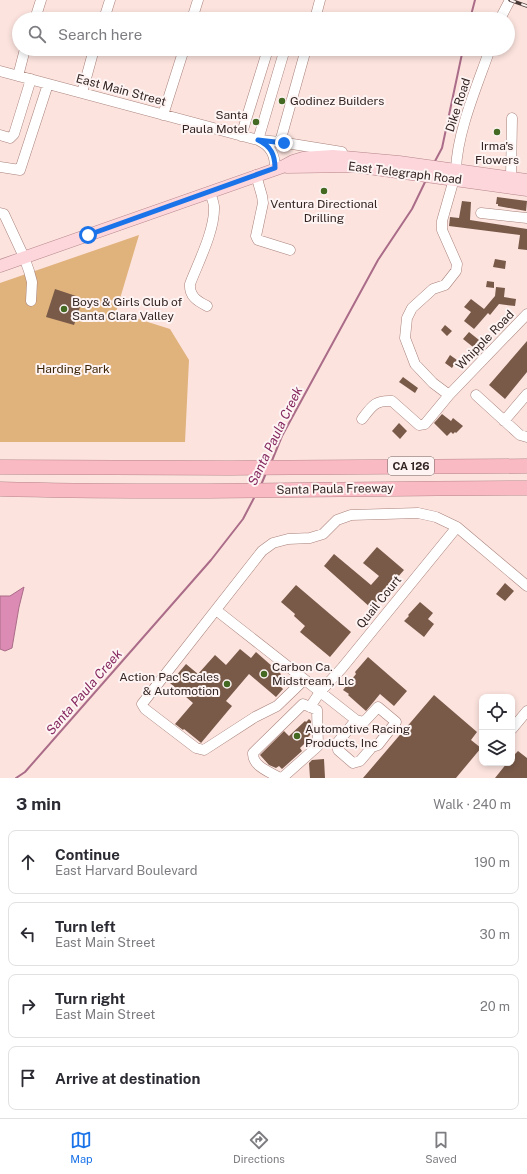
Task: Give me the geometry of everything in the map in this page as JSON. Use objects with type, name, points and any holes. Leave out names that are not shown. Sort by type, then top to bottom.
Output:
[{"type":"highway","name":"Santa Paula Freeway","points":[[0,467],[230,468],[527,466]]},
{"type":"highway","name":"Santa Paula Freeway","points":[[0,489],[296,490],[527,488]]},
{"type":"main road","points":[[0,266],[278,168],[293,161],[320,156],[340,156],[399,167]]},
{"type":"main road","name":"East Telegraph Road","points":[[399,167],[451,174],[527,190]]},
{"type":"main road","name":"East Telegraph Road","points":[[451,174],[511,177],[527,180]]},
{"type":"street","points":[[37,12],[41,0]]},
{"type":"street","points":[[106,12],[110,0]]},
{"type":"street","points":[[194,12],[198,0]]},
{"type":"street","points":[[317,12],[320,0]]},
{"type":"street","points":[[504,12],[510,0]]},
{"type":"street","points":[[18,76],[23,56]]},
{"type":"street","points":[[82,93],[92,56]]},
{"type":"street","points":[[163,115],[182,56]]},
{"type":"street","points":[[241,136],[266,56]]},
{"type":"street","points":[[258,140],[283,56]]},
{"type":"street","points":[[280,142],[304,56]]},
{"type":"street","name":"Dike Road","points":[[449,395],[415,364],[404,338],[407,318],[412,308],[433,289],[445,285],[456,271],[457,264],[442,230],[442,221],[451,174],[462,130],[488,56]]},
{"type":"street","name":"East Main Street","points":[[0,71],[241,136],[306,147]]},
{"type":"street","points":[[0,135],[10,138],[14,134],[31,79]]},
{"type":"street","points":[[0,167],[20,170],[48,84]]},
{"type":"street","points":[[511,177],[512,118]]},
{"type":"street","name":"East Main Street","points":[[258,140],[267,145],[273,152],[278,168]]},
{"type":"street","name":"East Telegraph Road","points":[[306,147],[399,167]]},
{"type":"street","points":[[256,175],[263,203],[256,236],[258,240],[290,250]]},
{"type":"street","points":[[207,306],[198,301],[189,290],[212,226],[214,205],[210,192]]},
{"type":"street","points":[[0,213],[4,214],[24,258],[32,282],[31,301]]},
{"type":"street","points":[[482,213],[527,218]]},
{"type":"street","name":"Whipple Road","points":[[362,419],[372,405],[377,402],[392,401],[419,425],[425,424],[449,395],[527,314]]},
{"type":"street","points":[[504,421],[527,394]]},
{"type":"street","points":[[476,396],[520,435],[527,437]]},
{"type":"street","points":[[304,680],[277,706],[255,717],[204,750],[196,748],[145,709],[142,704],[262,551],[273,543],[288,539],[310,538],[323,534],[337,520],[351,516],[418,513],[436,517],[457,527],[527,586]]},
{"type":"street","name":"Quail Court","points":[[310,707],[320,692],[341,669],[457,527]]},
{"type":"street","points":[[216,610],[356,720],[364,722],[378,707],[396,722],[378,745],[372,746],[360,761],[353,763],[338,750],[338,742],[356,720]]},
{"type":"street","points":[[303,704],[317,710],[318,746],[281,778],[255,763],[253,753],[303,704]]},
{"type":"street","points":[[515,725],[527,711]]},
{"type":"green space","name":"Harding Park","points":[[139,235],[116,312],[170,329],[189,360],[185,442],[0,442],[0,283]]},
{"type":"shaded area","points":[[24,587],[12,648],[5,651],[0,649],[0,596],[10,596]]},
{"type":"building","points":[[497,197],[527,201],[526,211],[498,206],[498,204],[496,204]]},
{"type":"building","points":[[462,201],[471,202],[470,220],[527,229],[527,250],[518,249],[520,235],[449,226],[450,217],[459,218]]},
{"type":"building","points":[[495,259],[506,261],[505,269],[493,267]]},
{"type":"building","points":[[487,281],[494,282],[494,288],[486,287]]},
{"type":"building","points":[[496,287],[505,288],[504,297],[516,299],[515,306],[499,304],[490,315],[488,313],[474,329],[464,321],[471,312],[464,307],[471,299],[484,309],[495,296]]},
{"type":"building","name":"Boys & Girls Club of Santa Clara Valley","points":[[55,289],[76,296],[75,299],[82,301],[74,325],[46,317]]},
{"type":"building","points":[[445,325],[452,331],[447,336],[441,330]]},
{"type":"building","points":[[469,332],[479,340],[473,347],[463,339]]},
{"type":"building","points":[[527,341],[527,372],[505,399],[489,385]]},
{"type":"building","points":[[450,355],[457,360],[452,368],[445,363]]},
{"type":"building","points":[[403,377],[418,388],[415,393],[399,382]]},
{"type":"building","points":[[442,414],[451,421],[453,418],[463,426],[456,433],[455,432],[453,434],[451,432],[447,436],[434,423]]},
{"type":"building","points":[[399,423],[407,431],[400,439],[392,431]]},
{"type":"building","points":[[377,547],[404,570],[371,608],[324,566],[334,554],[371,585],[379,576],[363,563]]},
{"type":"building","points":[[505,583],[514,591],[505,601],[496,594]]},
{"type":"building","points":[[296,585],[351,632],[330,657],[300,632],[305,626],[294,616],[295,614],[281,602]]},
{"type":"building","points":[[420,602],[433,613],[428,619],[434,624],[424,637],[404,621]]},
{"type":"building","points":[[240,649],[251,658],[256,652],[281,674],[278,678],[282,681],[279,685],[283,689],[276,697],[249,674],[226,701],[232,706],[201,743],[184,729],[183,730],[175,724],[193,703],[170,683],[186,664],[198,674],[215,655],[226,665]]},
{"type":"building","points":[[368,657],[407,691],[394,706],[380,694],[366,711],[343,690],[356,674],[355,672]]},
{"type":"building","points":[[434,695],[477,732],[471,740],[479,746],[479,750],[456,778],[363,778]]},
{"type":"building","points":[[309,719],[311,721],[311,734],[308,737],[310,738],[300,748],[302,751],[282,769],[279,766],[276,768],[269,765],[260,755],[284,731],[289,736]]},
{"type":"building","points":[[518,751],[527,758],[527,778],[495,778],[505,766],[515,766],[515,754]]},
{"type":"building","points":[[324,759],[325,778],[310,778],[309,763],[312,760]]},
{"type":"waterway","name":"Santa Paula Creek","points":[[472,12],[475,0]]},
{"type":"waterway","name":"Santa Paula Creek","points":[[434,163],[442,148],[462,56]]},
{"type":"waterway","name":"Santa Paula Creek","points":[[271,463],[282,436],[378,260],[412,209],[426,180]]},
{"type":"waterway","name":"Santa Paula Creek","points":[[261,485],[266,473]]},
{"type":"waterway","name":"Santa Paula Creek","points":[[16,778],[25,772],[211,560],[243,519],[255,496]]},
{"type":"railway","points":[[510,0],[527,6]]},
{"type":"place","name":"Godinez Builders","points":[[282,101]]},
{"type":"place","name":"Santa Paula Motel","points":[[256,122]]},
{"type":"place","name":"Irma's Flowers","points":[[497,132]]},
{"type":"place","name":"Ventura Directional Drilling","points":[[324,191]]},
{"type":"place","name":"Boys & Girls Club of Santa Clara Valley","points":[[64,309]]},
{"type":"place","name":"Carbon Ca. Midstream, Llc","points":[[264,674]]},
{"type":"place","name":"Action Pac Scales & Automotion","points":[[227,684]]},
{"type":"place","name":"Automotive Racing Products, Inc","points":[[297,736]]},
{"type":"route","points":[[88,235],[275,168],[273,152],[267,145],[258,140],[284,143]]}]
